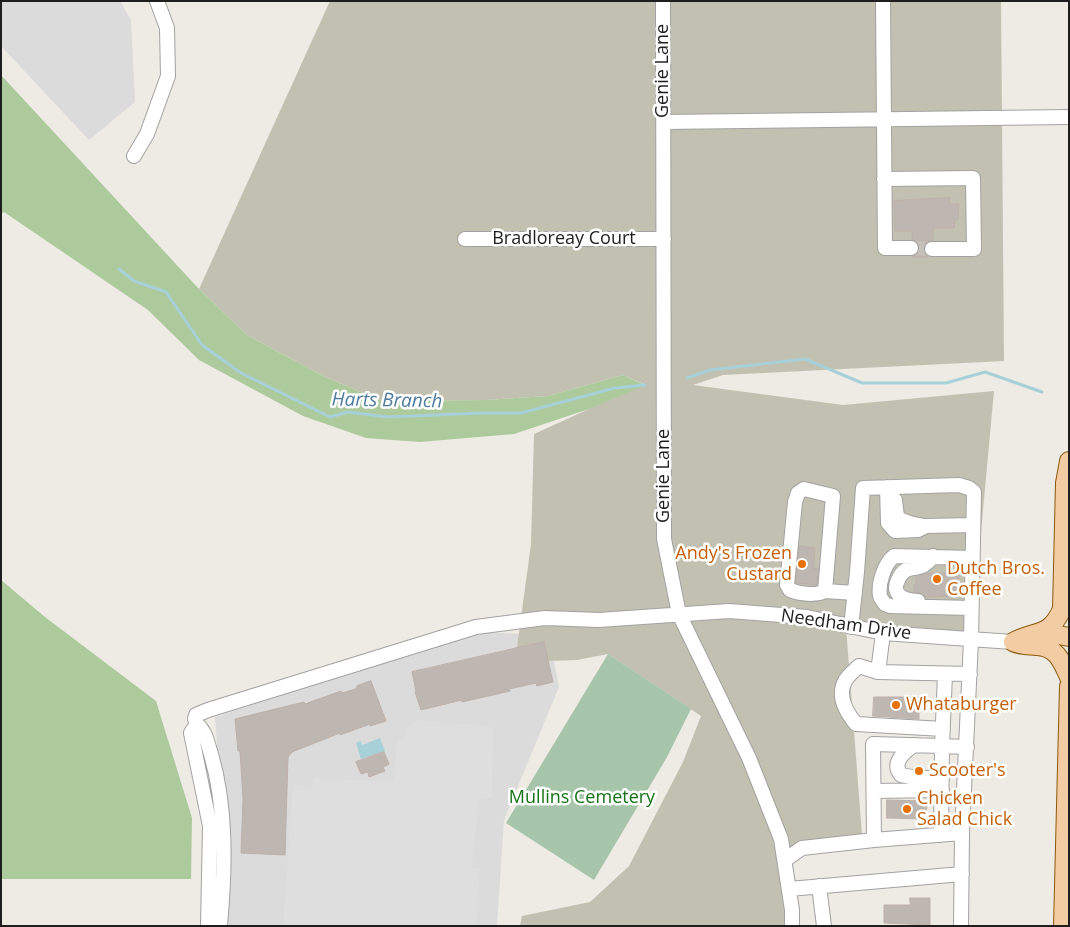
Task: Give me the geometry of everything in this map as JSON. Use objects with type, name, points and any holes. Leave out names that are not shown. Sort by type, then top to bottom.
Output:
[{"type":"main road","points":[[1069,461],[1065,483],[1062,609],[1057,619],[1044,632],[1022,636],[1013,642],[1021,646],[1040,646],[1052,650],[1061,660],[1069,678]]},
{"type":"main road","points":[[1034,634],[1058,634],[1069,637]]},
{"type":"main road","points":[[1064,926],[1069,686]]},
{"type":"street","points":[[134,156],[147,134],[168,76],[167,28],[158,1]]},
{"type":"street","name":"Genie Lane","points":[[663,1],[664,539],[679,614],[749,758],[781,839],[792,910],[792,926]]},
{"type":"street","points":[[883,1],[885,248],[911,248]]},
{"type":"street","points":[[664,122],[1069,117]]},
{"type":"street","points":[[884,179],[973,178],[974,249],[932,249]]},
{"type":"street","name":"Bradloreay Court","points":[[465,239],[664,239]]},
{"type":"street","points":[[850,627],[863,488],[959,485],[969,488],[974,492],[970,674],[962,833],[962,926]]},
{"type":"street","points":[[891,487],[897,517],[910,524],[926,526],[973,525]]},
{"type":"street","points":[[825,591],[833,496],[804,489],[798,493],[787,585],[790,590],[796,592],[820,594],[825,591],[854,593]]},
{"type":"street","points":[[971,608],[890,606],[884,604],[880,596],[883,572],[888,561],[894,556],[972,558]]},
{"type":"street","name":"Needham Drive","points":[[215,904],[223,822],[216,772],[204,731],[195,719],[196,715],[208,710],[476,627],[545,618],[599,620],[729,611],[807,617],[883,634],[1013,642]]},
{"type":"street","points":[[878,672],[883,634]]},
{"type":"street","points":[[943,730],[856,724],[847,713],[842,696],[845,680],[859,666],[878,672],[970,674]]},
{"type":"street","points":[[940,834],[945,674]]},
{"type":"street","points":[[874,840],[873,744],[967,747]]},
{"type":"street","points":[[914,745],[906,751],[897,763],[897,770],[900,775],[942,784]]},
{"type":"street","points":[[874,790],[942,784]]},
{"type":"street","points":[[785,860],[802,848],[962,833]]},
{"type":"street","points":[[789,889],[962,874]]},
{"type":"street","points":[[819,886],[824,926]]},
{"type":"street","points":[[208,926],[215,904]]},
{"type":"street","points":[[215,904],[220,926]]},
{"type":"shaded area","points":[[1,1],[120,1],[131,20],[135,102],[89,140],[1,46]]},
{"type":"shaded area","points":[[330,1],[1001,1],[1004,361],[723,375],[693,385],[843,405],[994,391],[971,640],[846,627],[862,835],[785,860],[792,926],[520,926],[522,916],[590,902],[629,866],[683,762],[701,716],[608,654],[577,660],[515,662],[531,544],[534,434],[644,384],[623,375],[548,396],[485,400],[382,401],[323,376],[247,335],[199,289]]},
{"type":"shaded area","points":[[474,632],[549,635],[559,687],[504,820],[497,926],[226,926],[228,892],[215,717]]},
{"type":"shaded area","points":[[418,720],[493,728],[492,798],[479,798],[472,868],[480,868],[476,926],[283,926],[293,785],[313,787],[314,778],[394,782],[397,740],[406,739],[405,730]]},
{"type":"green space","points":[[1,75],[199,289],[247,335],[323,376],[382,401],[485,400],[548,396],[623,375],[645,385],[592,408],[514,434],[420,442],[366,438],[303,416],[199,360],[148,310],[4,212],[1,214]]},
{"type":"green space","points":[[1,580],[45,617],[156,701],[192,818],[191,879],[1,879]]},
{"type":"green space","name":"Mullins Cemetery","points":[[608,654],[691,709],[667,757],[594,880],[506,823]]},
{"type":"water","points":[[380,738],[385,751],[361,759],[356,743],[361,741],[362,745]]},
{"type":"building","points":[[950,198],[950,204],[959,204],[958,219],[955,220],[954,228],[933,228],[933,240],[927,242],[923,249],[928,257],[912,257],[919,252],[919,244],[912,240],[912,231],[895,231],[894,201]]},
{"type":"building","name":"Andy's Frozen Custard","points":[[800,546],[815,548],[813,569],[818,568],[817,585],[796,583]]},
{"type":"building","name":"Dutch Bros. Coffee","points":[[927,573],[958,573],[958,596],[925,597],[922,593],[914,592],[916,577]]},
{"type":"building","points":[[544,642],[553,682],[537,686],[536,683],[509,689],[510,691],[421,710],[415,692],[412,672]]},
{"type":"building","points":[[371,681],[386,721],[370,726],[370,724],[340,735],[340,733],[292,752],[288,757],[285,855],[241,853],[243,799],[240,751],[238,751],[235,719],[304,702],[305,704],[341,691],[342,693],[356,689],[357,686]]},
{"type":"building","name":"Whataburger","points":[[874,697],[919,697],[919,719],[873,716]]},
{"type":"building","points":[[384,752],[389,764],[383,767],[385,771],[369,777],[368,772],[361,774],[356,762]]},
{"type":"building","name":"Chicken Salad Chick","points":[[887,800],[927,801],[926,819],[887,818]]},
{"type":"building","points":[[910,898],[930,898],[930,925],[884,923],[884,905],[910,905]]},
{"type":"waterway","name":"Harts Branch","points":[[119,269],[134,281],[166,292],[202,345],[241,373],[330,417],[348,412],[388,417],[521,413],[615,388],[645,385]]},
{"type":"waterway","name":"Harts Branch","points":[[687,378],[710,370],[805,359],[862,383],[946,383],[985,372],[1042,392]]},
{"type":"tunnel","points":[[911,248],[932,249]]},
{"type":"place","name":"Andy's Frozen Custard","points":[[802,564]]},
{"type":"place","name":"Dutch Bros. Coffee","points":[[937,579]]},
{"type":"place","name":"Whataburger","points":[[896,705]]},
{"type":"place","name":"Scooter's","points":[[919,771]]},
{"type":"place","name":"Chicken Salad Chick","points":[[907,809]]}]
